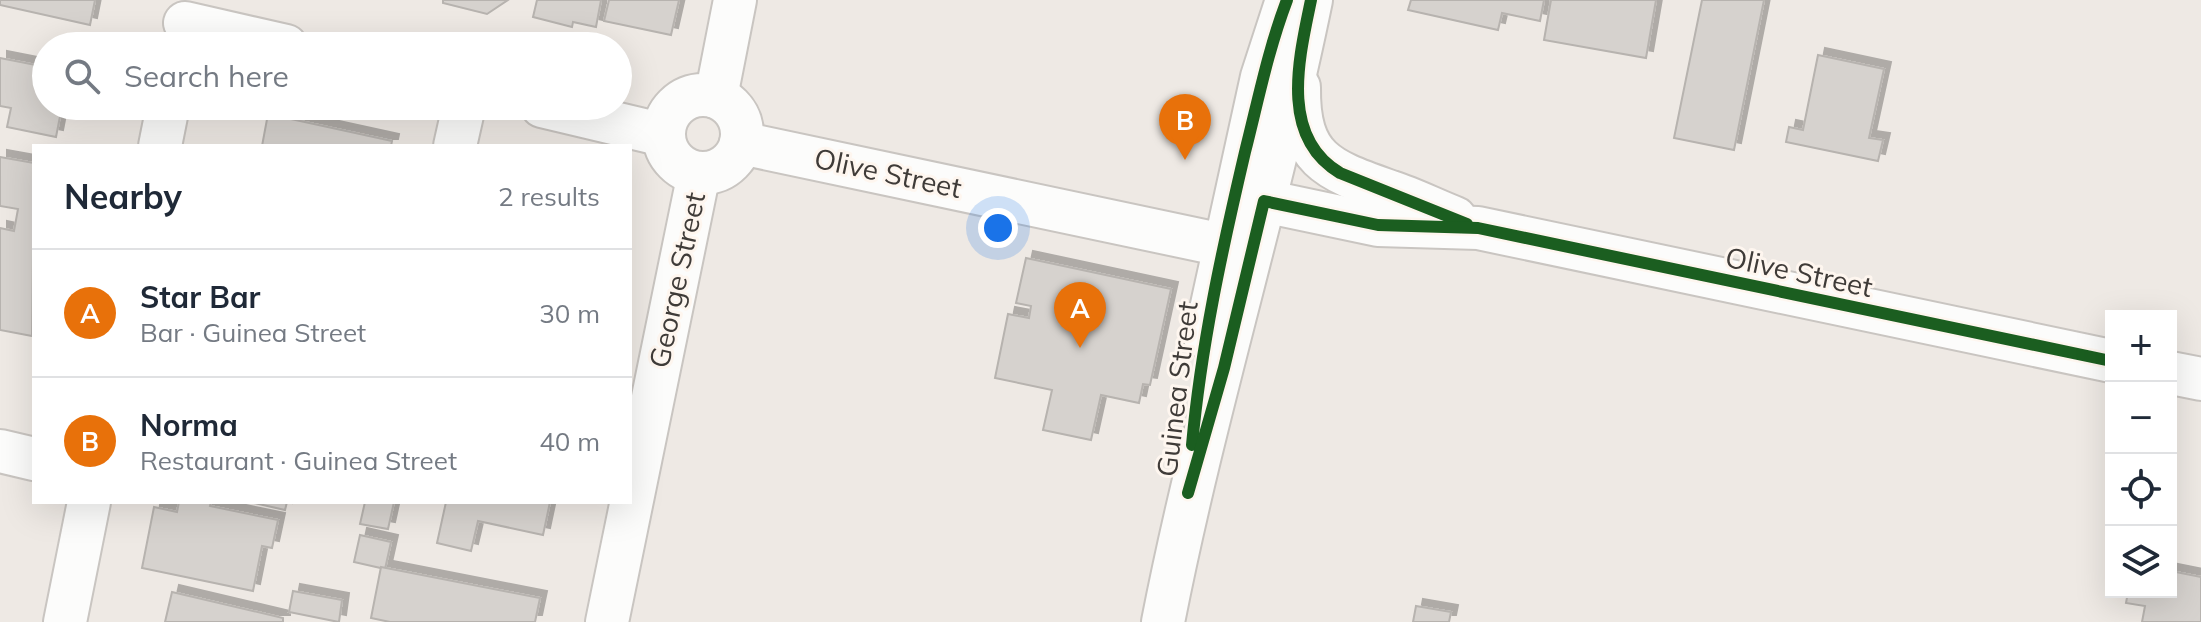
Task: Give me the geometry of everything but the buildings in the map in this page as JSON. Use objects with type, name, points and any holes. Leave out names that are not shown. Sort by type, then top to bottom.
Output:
[{"type":"street","points":[[716,97],[735,0]]},
{"type":"street","name":"Guinea Street","points":[[1188,493],[1197,387],[1223,245],[1267,58],[1287,0]]},
{"type":"street","name":"Guinea Street","points":[[1163,622],[1188,493],[1227,356],[1311,0]]},
{"type":"street","points":[[185,23],[225,32]]},
{"type":"street","name":"Olive Street","points":[[1302,46],[1301,123],[1309,146],[1321,161],[1340,173],[1478,228],[2105,360]]},
{"type":"street","points":[[691,97],[716,97],[734,110],[742,132],[741,143],[730,162],[721,168],[699,173],[689,170],[671,156],[664,135],[666,122],[680,102],[691,97]]},
{"type":"street","points":[[1256,110],[1256,147],[1264,201]]},
{"type":"street","points":[[160,144],[165,120]]},
{"type":"street","points":[[455,144],[461,120]]},
{"type":"street","points":[[601,120],[664,135]]},
{"type":"street","name":"Olive Street","points":[[741,143],[1223,245]]},
{"type":"street","name":"George Street","points":[[632,500],[699,173]]},
{"type":"street","name":"Olive Street","points":[[1264,201],[1378,225],[1478,228]]},
{"type":"street","points":[[2177,374],[2201,379]]},
{"type":"street","points":[[0,451],[32,459]]},
{"type":"street","points":[[65,622],[89,504]]},
{"type":"street","name":"George Street","points":[[607,622],[631,504]]},
{"type":"cycle path","points":[[1192,445],[1220,262],[1264,76],[1287,0]]},
{"type":"cycle path","points":[[1311,0],[1302,46],[1298,95],[1308,139],[1321,158],[1340,173],[1467,224]]},
{"type":"cycle path","points":[[1188,493],[1224,368],[1264,201],[1378,225],[1478,228],[2105,360]]},
{"type":"place","name":"Norma","points":[[1185,160]]},
{"type":"place","name":"Star Bar","points":[[1080,348]]}]
